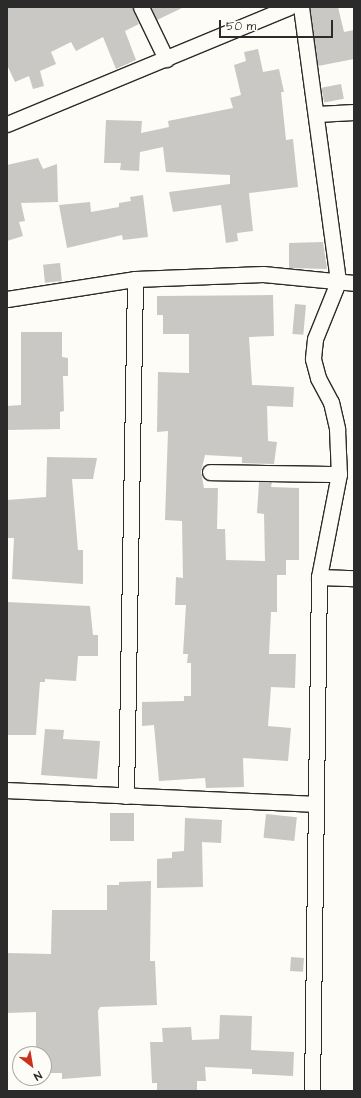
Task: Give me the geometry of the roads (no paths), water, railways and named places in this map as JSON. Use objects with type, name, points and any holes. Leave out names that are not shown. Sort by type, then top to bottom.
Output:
[{"type":"street","points":[[141,7],[166,59]]},
{"type":"street","points":[[7,124],[290,7]]},
{"type":"street","points":[[301,7],[317,114],[338,282],[315,339],[313,359],[318,378],[331,402],[337,430],[339,474],[319,577],[312,1091]]},
{"type":"street","points":[[317,114],[354,112]]},
{"type":"street","points":[[7,299],[135,279],[263,274],[354,283]]},
{"type":"street","points":[[126,796],[135,279]]},
{"type":"street","points":[[210,472],[339,474]]},
{"type":"street","points":[[319,577],[354,578]]},
{"type":"street","points":[[7,790],[316,804]]}]
